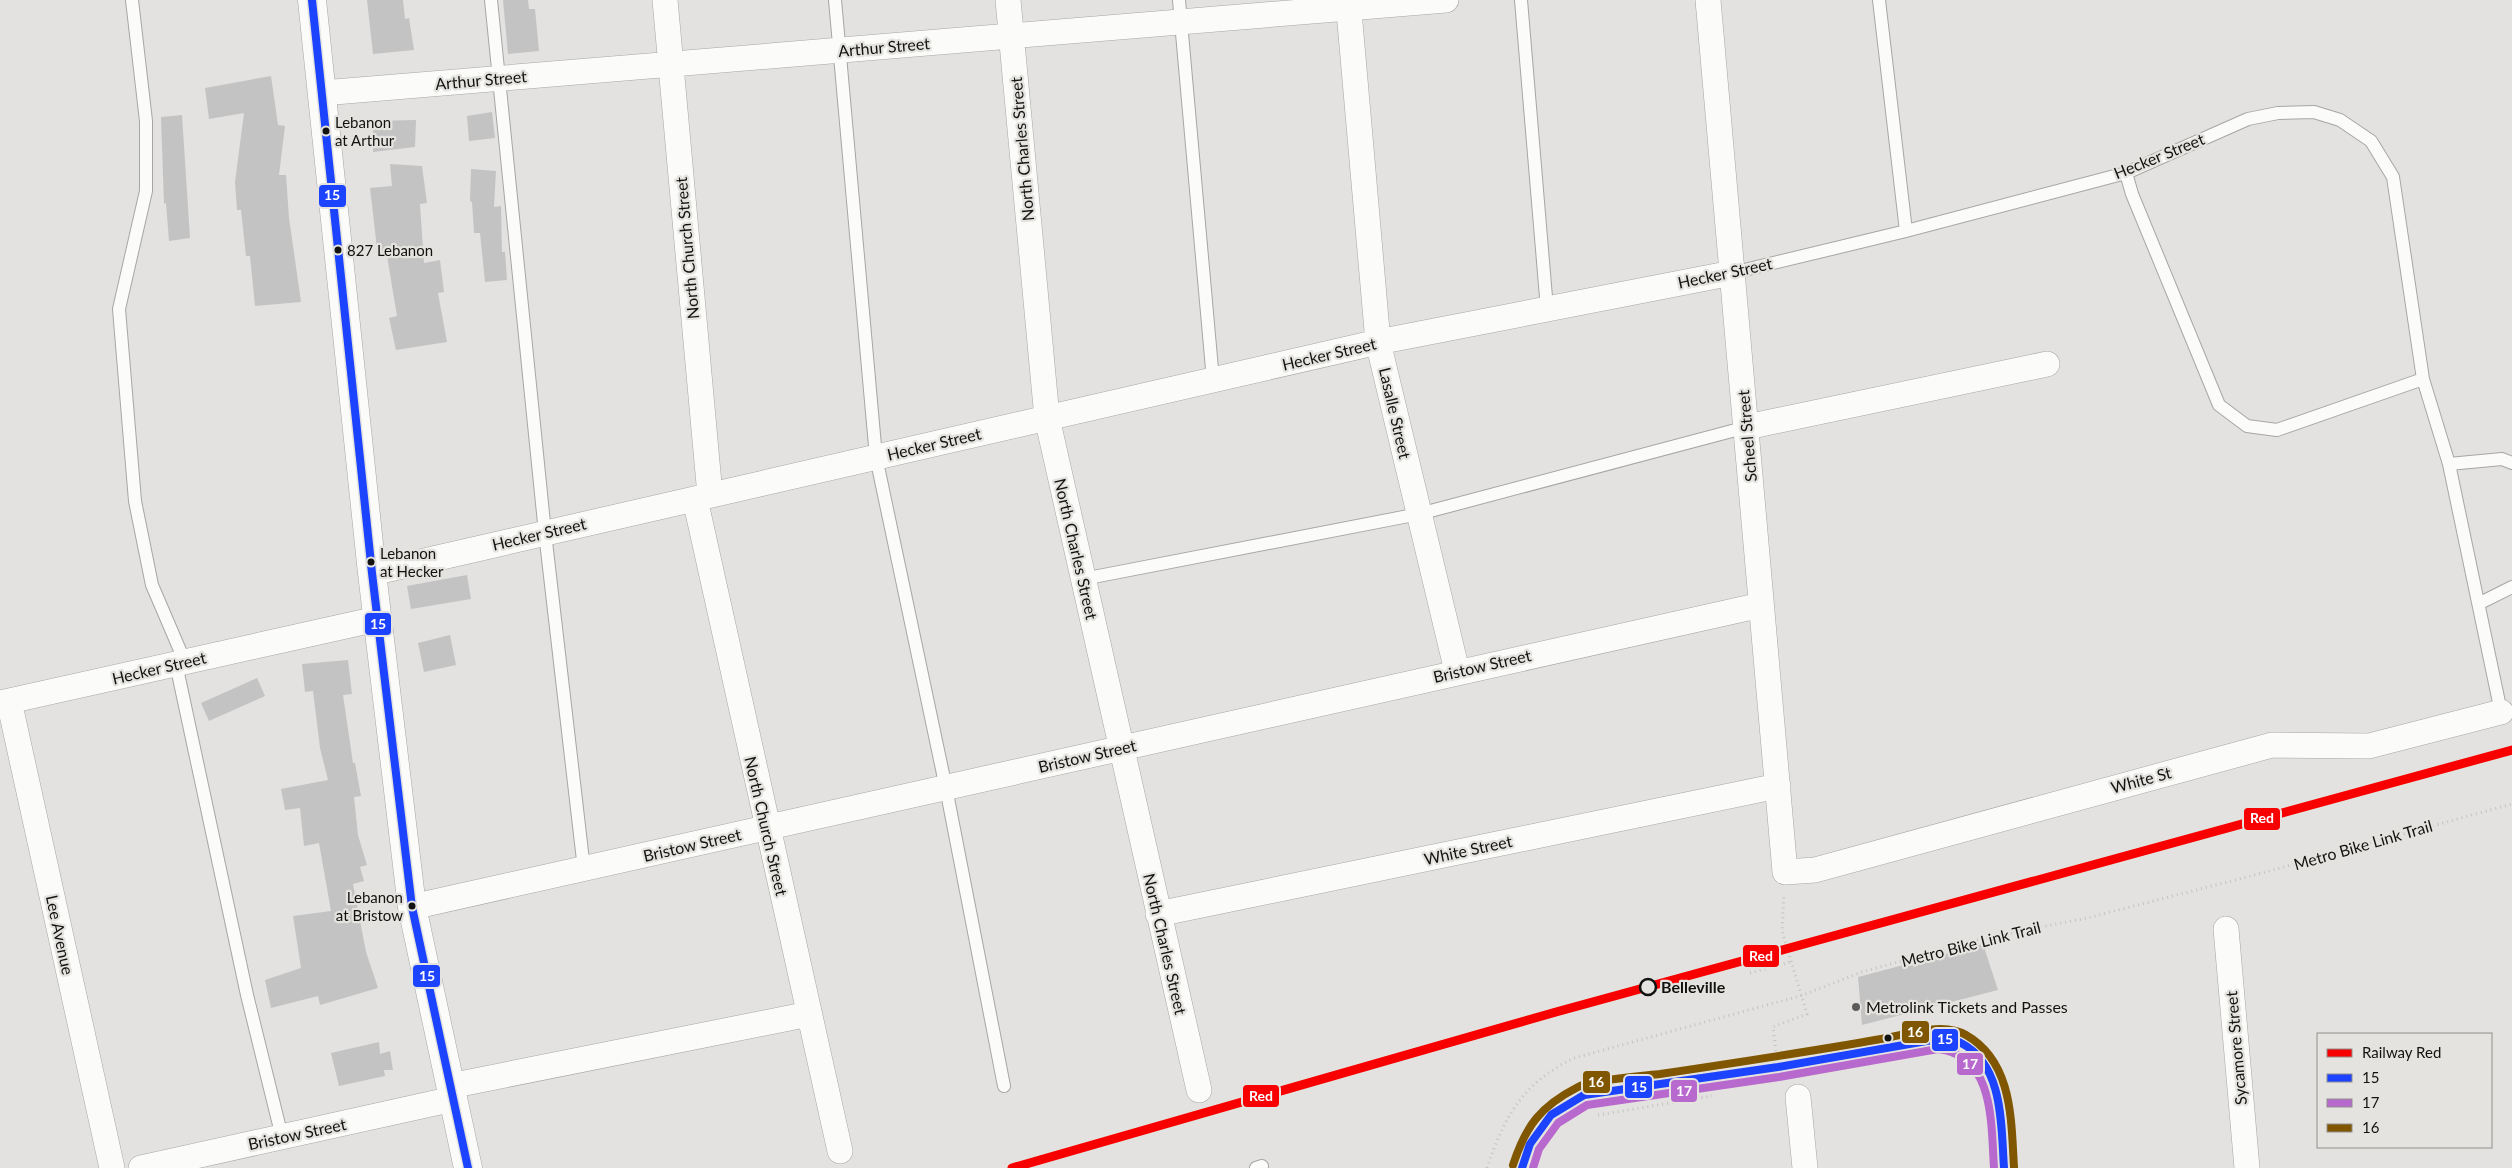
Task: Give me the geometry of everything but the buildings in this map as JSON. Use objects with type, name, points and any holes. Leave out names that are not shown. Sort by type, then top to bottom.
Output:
[{"type":"main road","points":[[312,0],[377,619],[412,907],[466,1160]]},
{"type":"street","name":"North Church Street","points":[[665,0],[702,498],[766,828],[840,1151]]},
{"type":"street","name":"North Charles Street","points":[[1008,0],[1047,418],[1199,1090]]},
{"type":"street","name":"Arthur Street","points":[[322,94],[1011,36],[1180,11],[1446,0]]},
{"type":"street","name":"Scheel Street","points":[[1708,0],[1785,872]]},
{"type":"street","name":"Lasalle Street","points":[[1349,4],[1378,342],[1457,671]]},
{"type":"street","name":"Hecker Street","points":[[372,573],[1378,342],[1732,273]]},
{"type":"street","points":[[1746,427],[2047,364]]},
{"type":"street","name":"Bristow Street","points":[[412,907],[1761,604]]},
{"type":"street","name":"Hecker Street","points":[[4,702],[377,619]]},
{"type":"street","name":"Lee Avenue","points":[[4,702],[112,1168]]},
{"type":"street","name":"White St","points":[[1785,872],[1815,870],[2272,745],[2369,746],[2506,710]]},
{"type":"street","name":"White Street","points":[[1158,914],[1778,786]]},
{"type":"street","name":"Sycamore Street","points":[[2226,929],[2247,1168]]},
{"type":"street","name":"Bristow Street","points":[[141,1168],[282,1137],[452,1093],[809,1014]]},
{"type":"street","points":[[1798,1098],[1805,1168]]},
{"type":"lane","points":[[132,0],[146,121],[146,191],[118,309],[135,501],[152,585],[180,663],[247,995],[282,1137]]},
{"type":"lane","points":[[491,0],[545,532],[584,869]]},
{"type":"lane","points":[[835,0],[876,457],[946,788],[1004,1086]]},
{"type":"lane","points":[[1521,0],[1547,309]]},
{"type":"lane","points":[[1879,0],[1906,232]]},
{"type":"lane","points":[[1180,11],[1212,380]]},
{"type":"lane","name":"Hecker Street","points":[[1732,273],[1906,232],[2126,173],[2248,119],[2278,113],[2314,112],[2340,120],[2371,141],[2393,177],[2423,379],[2449,464],[2506,710]]},
{"type":"lane","points":[[2126,173],[2132,194],[2219,405],[2247,426],[2278,430],[2423,379]]},
{"type":"lane","points":[[1083,578],[1420,514],[1746,427]]},
{"type":"lane","points":[[2449,464],[2502,458],[2512,463]]},
{"type":"lane","points":[[2480,603],[2512,587]]},
{"type":"lane","points":[[1522,1168],[1530,1144],[1551,1116],[1584,1095],[1778,1067],[1938,1039],[1960,1042],[1975,1054],[1989,1071],[1996,1088],[2004,1168]]},
{"type":"path","name":"Metro Bike Link Trail","points":[[1487,1168],[1499,1132],[1515,1105],[1531,1086],[1545,1074],[1574,1058],[1800,996],[1862,972],[1981,939],[2087,918],[2251,876],[2512,804]]},
{"type":"path","points":[[1785,872],[1782,931],[1793,974]]},
{"type":"path","points":[[1750,972],[1790,962]]},
{"type":"rail line","name":"Red","points":[[1012,1168],[1556,1012],[2512,750]]},
{"type":"transit line","name":"15","points":[[312,0],[372,573],[412,907],[468,1168]]},
{"type":"transit line","name":"16","points":[[1513,1165],[1523,1139],[1536,1118],[1554,1102],[1578,1087],[1605,1080],[1660,1074],[1799,1053],[1924,1030],[1947,1029],[1966,1035],[1981,1046],[1993,1060],[2001,1076],[2010,1112],[2014,1167]]},
{"type":"transit line","name":"15","points":[[1522,1168],[1530,1144],[1551,1115],[1584,1095],[1778,1067],[1938,1039],[1961,1043],[1975,1053],[1993,1081],[1998,1098],[2004,1168]]},
{"type":"transit line","name":"17","points":[[1533,1168],[1539,1149],[1558,1123],[1587,1105],[1779,1077],[1938,1049],[1957,1054],[1970,1064],[1980,1078],[1990,1113],[1994,1168]]},
{"type":"place","name":"Lebanon at Arthur","points":[[326,131]]},
{"type":"place","name":"827 Lebanon","points":[[338,250]]},
{"type":"place","name":"Lebanon at Hecker","points":[[371,562]]},
{"type":"place","name":"Lebanon at Bristow","points":[[412,906]]},
{"type":"place","name":"Belleville","points":[[1648,987]]},
{"type":"place","name":"Metrolink Tickets and Passes","points":[[1856,1007]]}]
